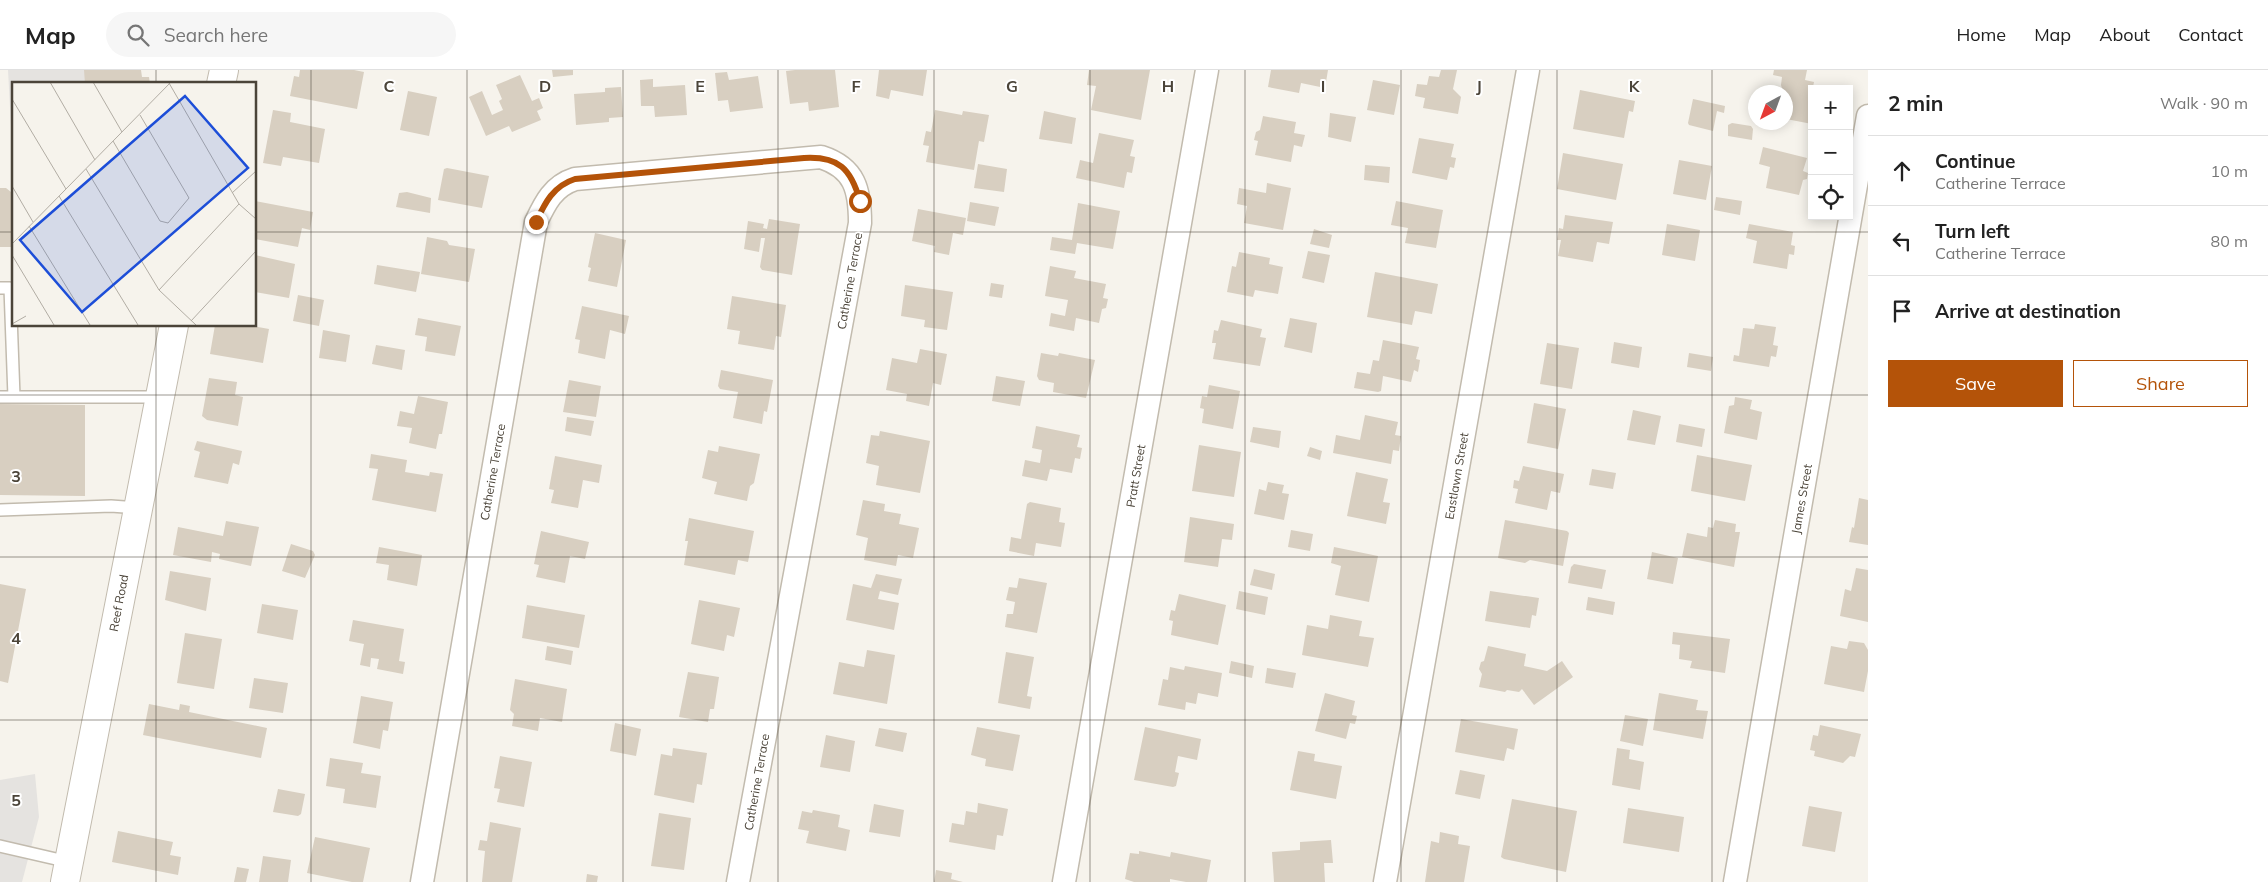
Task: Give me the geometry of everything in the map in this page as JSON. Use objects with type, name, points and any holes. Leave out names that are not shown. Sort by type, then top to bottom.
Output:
[{"type":"street","name":"Pratt Street","points":[[1064,882],[1207,70]]},
{"type":"street","name":"Eastlawn Street","points":[[1385,882],[1528,70]]},
{"type":"street","name":"James Street","points":[[1736,882],[1868,116]]},
{"type":"street","name":"Catherine Terrace","points":[[422,882],[536,222],[544,205],[553,192],[563,183],[575,179],[821,157],[836,162],[849,174],[856,186],[860,201],[860,223],[738,882]]},
{"type":"street","name":"Reef Road","points":[[67,872],[174,326]]},
{"type":"lane","points":[[0,288],[10,288],[14,397]]},
{"type":"lane","points":[[0,397],[160,397]]},
{"type":"lane","points":[[0,510],[112,506],[138,508]]},
{"type":"lane","points":[[0,846],[67,872]]},
{"type":"shaded area","points":[[8,70],[85,70],[85,82],[12,82],[11,126]]},
{"type":"shaded area","points":[[35,774],[39,817],[22,882],[0,882],[0,780]]},
{"type":"building","points":[[84,70],[141,70],[142,77],[149,77],[150,82],[85,82]]},
{"type":"building","points":[[300,70],[354,70],[364,72],[357,109],[290,96],[294,76],[299,77]]},
{"type":"building","points":[[552,70],[573,70],[573,75],[553,77]]},
{"type":"building","points":[[835,70],[839,107],[809,111],[808,102],[790,104],[786,71]]},
{"type":"building","points":[[879,70],[927,70],[923,96],[891,90],[889,99],[876,96]]},
{"type":"building","points":[[1089,70],[1150,70],[1141,120],[1091,110],[1096,86],[1087,85]]},
{"type":"building","points":[[1271,70],[1328,70],[1325,88],[1301,83],[1299,93],[1268,87]]},
{"type":"building","points":[[1441,70],[1457,70],[1453,89],[1461,97],[1458,114],[1423,108],[1425,98],[1415,96],[1417,84],[1427,85],[1429,76],[1439,77]]},
{"type":"building","points":[[1774,70],[1807,70],[1805,80],[1814,82],[1813,85],[1808,85],[1808,123],[1793,120],[1793,85],[1781,85],[1782,77],[1773,75]]},
{"type":"building","points":[[727,72],[729,80],[758,76],[763,108],[730,112],[728,100],[718,101],[715,73]]},
{"type":"building","points":[[520,75],[532,101],[539,98],[543,108],[537,111],[541,120],[512,132],[509,126],[486,136],[469,97],[482,91],[492,115],[503,110],[499,101],[502,99],[496,85]]},
{"type":"building","points":[[653,79],[653,87],[685,85],[687,115],[655,117],[654,106],[641,106],[640,80]]},
{"type":"building","points":[[1373,80],[1400,85],[1394,115],[1367,110]]},
{"type":"building","points":[[621,87],[623,117],[609,118],[609,122],[576,125],[574,94],[605,92],[605,88]]},
{"type":"building","points":[[1580,90],[1635,101],[1633,112],[1629,111],[1624,138],[1573,129]]},
{"type":"building","points":[[408,91],[437,97],[429,136],[400,130]]},
{"type":"building","points":[[1693,99],[1725,106],[1724,113],[1717,111],[1713,131],[1689,125]]},
{"type":"building","points":[[273,110],[291,113],[290,122],[325,129],[319,163],[283,157],[281,166],[263,163]]},
{"type":"building","points":[[935,110],[962,115],[963,111],[989,115],[984,142],[979,141],[974,170],[926,162],[929,146],[923,145],[926,131],[931,132]]},
{"type":"building","points":[[1044,111],[1076,118],[1072,144],[1039,139]]},
{"type":"building","points":[[1330,113],[1356,117],[1351,142],[1328,137]]},
{"type":"building","points":[[1263,116],[1296,122],[1294,133],[1305,135],[1302,147],[1294,145],[1291,162],[1255,155],[1258,141],[1254,140],[1256,132],[1260,130]]},
{"type":"building","points":[[1732,123],[1748,126],[1748,130],[1753,130],[1752,140],[1728,136],[1728,125]]},
{"type":"building","points":[[1099,133],[1134,140],[1130,156],[1135,157],[1132,173],[1127,172],[1124,188],[1076,178],[1080,160],[1093,163]]},
{"type":"building","points":[[1419,138],[1454,144],[1451,157],[1456,158],[1454,168],[1450,167],[1447,180],[1412,173]]},
{"type":"building","points":[[1763,147],[1807,158],[1803,171],[1808,173],[1807,179],[1803,180],[1799,195],[1766,188],[1770,167],[1759,164]]},
{"type":"building","points":[[1563,153],[1623,164],[1616,200],[1557,189]]},
{"type":"building","points":[[1679,160],[1712,166],[1706,200],[1673,194]]},
{"type":"building","points":[[978,164],[1007,169],[1004,192],[974,188]]},
{"type":"building","points":[[1365,165],[1390,167],[1389,183],[1364,180]]},
{"type":"building","points":[[444,169],[489,176],[482,208],[438,200]]},
{"type":"building","points":[[1267,183],[1291,188],[1283,230],[1244,223],[1247,206],[1237,204],[1239,188],[1266,193]]},
{"type":"building","points":[[0,188],[6,188],[12,196],[12,247],[0,247]]},
{"type":"building","points":[[407,192],[431,198],[430,213],[396,207],[399,193]]},
{"type":"building","points":[[1716,197],[1742,201],[1740,215],[1714,210]]},
{"type":"building","points":[[256,201],[313,212],[310,230],[302,228],[298,247],[256,239]]},
{"type":"building","points":[[1396,201],[1443,210],[1436,248],[1405,243],[1408,228],[1391,225]]},
{"type":"building","points":[[970,202],[999,207],[995,226],[967,221]]},
{"type":"building","points":[[1078,203],[1120,211],[1113,249],[1077,243],[1075,254],[1050,250],[1052,237],[1072,240]]},
{"type":"building","points":[[918,209],[966,218],[963,235],[953,233],[949,255],[934,252],[935,246],[912,241]]},
{"type":"building","points":[[1565,215],[1613,222],[1609,244],[1597,242],[1593,262],[1558,256],[1561,240],[1557,240],[1559,228],[1563,229]]},
{"type":"building","points":[[769,219],[800,224],[792,275],[762,270],[760,267],[765,238],[761,238],[759,252],[744,249],[748,221],[764,224],[763,228],[767,229]]},
{"type":"building","points":[[1667,224],[1700,230],[1695,261],[1662,255]]},
{"type":"building","points":[[1749,224],[1793,232],[1791,245],[1795,246],[1794,255],[1789,254],[1787,269],[1753,263],[1757,241],[1746,238]]},
{"type":"building","points":[[1314,229],[1332,235],[1329,248],[1310,244]]},
{"type":"building","points":[[595,233],[626,240],[617,287],[588,281],[591,268],[588,267]]},
{"type":"building","points":[[427,237],[447,241],[449,245],[475,249],[469,282],[421,274]]},
{"type":"building","points":[[1308,251],[1330,255],[1324,283],[1302,278]]},
{"type":"building","points":[[1239,252],[1270,258],[1269,264],[1283,267],[1278,294],[1255,290],[1253,297],[1227,292],[1232,266],[1236,267]]},
{"type":"building","points":[[256,255],[295,264],[289,298],[256,292]]},
{"type":"building","points":[[377,265],[420,272],[416,292],[374,284]]},
{"type":"building","points":[[1050,266],[1076,271],[1074,278],[1106,284],[1103,298],[1108,299],[1106,308],[1102,309],[1099,323],[1076,318],[1074,331],[1049,326],[1051,313],[1065,316],[1068,300],[1045,296]]},
{"type":"building","points":[[1375,272],[1438,284],[1432,314],[1415,311],[1412,325],[1367,317]]},
{"type":"building","points":[[991,283],[1004,285],[1002,298],[989,296]]},
{"type":"building","points":[[905,285],[953,292],[947,330],[924,327],[925,320],[901,316]]},
{"type":"building","points":[[298,295],[324,300],[319,326],[293,321]]},
{"type":"building","points":[[732,296],[786,305],[781,337],[776,336],[774,350],[738,344],[740,331],[727,329]]},
{"type":"building","points":[[582,306],[629,316],[625,334],[610,330],[605,359],[578,353],[580,340],[575,339]]},
{"type":"building","points":[[418,318],[461,326],[455,356],[425,351],[427,337],[415,335]]},
{"type":"building","points":[[1290,318],[1317,323],[1312,353],[1284,347]]},
{"type":"building","points":[[1221,320],[1262,329],[1260,337],[1266,338],[1260,366],[1213,359],[1216,343],[1212,343],[1214,330],[1218,331]]},
{"type":"building","points":[[1755,324],[1776,327],[1773,345],[1778,346],[1776,357],[1771,356],[1769,367],[1733,361],[1734,355],[1739,356],[1743,328],[1754,329]]},
{"type":"building","points":[[215,326],[252,326],[269,329],[263,363],[210,354]]},
{"type":"building","points":[[323,330],[350,335],[346,362],[319,358]]},
{"type":"building","points":[[1383,340],[1419,347],[1416,359],[1420,360],[1418,372],[1414,370],[1411,382],[1383,376],[1381,391],[1378,392],[1354,388],[1357,372],[1370,374],[1373,360],[1379,361]]},
{"type":"building","points":[[1614,342],[1642,347],[1639,368],[1611,363]]},
{"type":"building","points":[[1547,343],[1579,348],[1572,389],[1540,384]]},
{"type":"building","points":[[376,345],[405,350],[402,370],[372,364]]},
{"type":"building","points":[[920,349],[947,354],[941,385],[933,383],[929,406],[906,401],[907,394],[886,390],[892,358],[917,363]]},
{"type":"building","points":[[1041,353],[1058,356],[1059,353],[1095,360],[1086,398],[1053,392],[1054,383],[1039,380],[1037,376]]},
{"type":"building","points":[[1689,353],[1713,357],[1711,371],[1687,367]]},
{"type":"building","points":[[721,370],[773,380],[767,412],[764,411],[762,424],[733,418],[738,392],[720,389],[718,386]]},
{"type":"building","points":[[996,376],[1025,381],[1020,406],[992,401]]},
{"type":"building","points":[[209,378],[237,382],[235,395],[243,397],[238,426],[207,420],[202,416]]},
{"type":"building","points":[[569,380],[601,386],[596,417],[563,412]]},
{"type":"building","points":[[1209,385],[1240,391],[1233,429],[1202,423],[1204,409],[1200,408],[1202,396],[1207,397]]},
{"type":"building","points":[[418,396],[448,402],[442,434],[439,434],[436,449],[409,443],[412,428],[397,426],[400,411],[414,414]]},
{"type":"building","points":[[1735,397],[1752,400],[1750,409],[1762,412],[1757,440],[1724,433],[1729,406],[1734,405]]},
{"type":"building","points":[[1534,403],[1566,409],[1558,449],[1527,443]]},
{"type":"building","points":[[0,404],[85,405],[85,496],[0,495]]},
{"type":"building","points":[[1633,410],[1661,416],[1655,445],[1627,440]]},
{"type":"building","points":[[1365,415],[1398,422],[1395,435],[1401,436],[1399,451],[1393,450],[1391,464],[1333,453],[1336,435],[1360,440]]},
{"type":"building","points":[[567,417],[594,421],[591,436],[565,431]]},
{"type":"building","points":[[1679,424],[1705,429],[1702,447],[1676,442]]},
{"type":"building","points":[[1036,426],[1080,435],[1077,447],[1082,448],[1080,459],[1075,458],[1072,473],[1050,469],[1047,481],[1022,476],[1025,460],[1040,463],[1042,450],[1032,448]]},
{"type":"building","points":[[1253,427],[1281,431],[1279,448],[1250,442]]},
{"type":"building","points":[[880,431],[930,441],[920,493],[876,485],[879,466],[866,463],[871,435],[879,436]]},
{"type":"building","points":[[197,441],[242,451],[239,465],[233,463],[228,484],[194,477],[200,452],[194,450]]},
{"type":"building","points":[[1199,445],[1241,452],[1234,497],[1192,491]]},
{"type":"building","points":[[719,446],[760,454],[754,483],[750,486],[747,501],[714,494],[717,482],[702,478],[708,450],[718,452]]},
{"type":"building","points":[[1310,447],[1322,451],[1320,460],[1307,456]]},
{"type":"building","points":[[371,454],[407,460],[405,472],[429,476],[430,472],[443,474],[436,512],[372,500],[378,469],[369,468]]},
{"type":"building","points":[[1697,455],[1752,465],[1745,501],[1691,491]]},
{"type":"building","points":[[555,456],[602,465],[599,483],[583,480],[578,508],[551,503],[554,490],[549,489]]},
{"type":"building","points":[[1523,466],[1564,474],[1560,493],[1551,491],[1547,510],[1515,503],[1518,489],[1513,488],[1514,480],[1519,481]]},
{"type":"building","points":[[1592,469],[1616,473],[1613,489],[1589,485]]},
{"type":"building","points":[[1356,472],[1388,479],[1383,502],[1390,503],[1386,524],[1347,516]]},
{"type":"building","points":[[1268,482],[1284,485],[1282,493],[1289,494],[1284,520],[1254,514],[1259,489],[1266,491]]},
{"type":"building","points":[[1859,498],[1868,500],[1868,545],[1849,542],[1852,527],[1854,528]]},
{"type":"building","points":[[863,500],[885,504],[884,511],[901,514],[899,524],[919,528],[913,558],[898,555],[896,566],[864,560],[868,538],[856,535]]},
{"type":"building","points":[[1030,502],[1061,508],[1059,522],[1065,523],[1061,547],[1036,543],[1034,556],[1009,551],[1011,537],[1021,539],[1027,504]]},
{"type":"building","points":[[1190,517],[1234,524],[1232,540],[1222,539],[1218,567],[1184,562]]},
{"type":"building","points":[[689,518],[754,531],[748,562],[738,560],[735,575],[684,565],[688,541],[685,541]]},
{"type":"building","points":[[1505,520],[1567,531],[1569,533],[1563,566],[1530,560],[1525,563],[1498,558]]},
{"type":"building","points":[[1715,520],[1736,524],[1735,532],[1740,532],[1734,567],[1682,557],[1687,533],[1707,537],[1708,527],[1713,528]]},
{"type":"building","points":[[226,521],[259,527],[251,566],[219,559],[220,554],[212,552],[211,562],[173,555],[178,527],[223,536]]},
{"type":"building","points":[[1291,530],[1313,534],[1310,551],[1288,547]]},
{"type":"building","points":[[541,531],[589,542],[585,559],[570,556],[565,583],[536,577],[539,565],[534,564]]},
{"type":"building","points":[[291,544],[313,551],[315,555],[305,578],[282,571]]},
{"type":"building","points":[[379,547],[422,555],[417,586],[387,580],[389,565],[376,563]]},
{"type":"building","points":[[1334,547],[1378,556],[1369,602],[1335,595],[1341,566],[1331,563]]},
{"type":"building","points":[[1652,552],[1678,558],[1673,584],[1647,579]]},
{"type":"building","points":[[1574,564],[1606,570],[1602,589],[1568,583],[1571,567]]},
{"type":"building","points":[[1856,568],[1868,570],[1868,622],[1840,616],[1845,589],[1851,591]]},
{"type":"building","points":[[1254,569],[1275,574],[1272,590],[1250,585]]},
{"type":"building","points":[[170,571],[211,578],[206,611],[165,600]]},
{"type":"building","points":[[876,574],[902,579],[898,595],[880,591],[878,599],[899,603],[894,630],[846,620],[853,584],[871,588]]},
{"type":"building","points":[[1019,578],[1047,583],[1037,633],[1005,627],[1007,614],[1013,614],[1015,602],[1006,600],[1009,587],[1017,588]]},
{"type":"building","points":[[0,584],[26,589],[8,683],[0,681]]},
{"type":"building","points":[[1239,591],[1268,597],[1265,615],[1236,609]]},
{"type":"building","points":[[1490,591],[1539,598],[1536,616],[1532,615],[1530,628],[1485,621]]},
{"type":"building","points":[[1179,594],[1226,605],[1218,645],[1171,635],[1173,621],[1169,620],[1171,610],[1175,611]]},
{"type":"building","points":[[1588,597],[1615,602],[1613,615],[1586,610]]},
{"type":"building","points":[[699,600],[740,608],[734,637],[727,635],[724,651],[691,644]]},
{"type":"building","points":[[262,604],[298,610],[293,640],[257,633]]},
{"type":"building","points":[[527,605],[585,615],[579,648],[522,638]]},
{"type":"building","points":[[1330,615],[1362,621],[1359,636],[1374,638],[1368,667],[1302,655],[1307,625],[1328,629]]},
{"type":"building","points":[[353,620],[404,629],[399,661],[405,662],[403,674],[377,669],[379,659],[371,658],[370,667],[360,665],[364,644],[349,641]]},
{"type":"building","points":[[1673,632],[1730,639],[1725,673],[1690,668],[1692,661],[1679,659],[1680,645],[1672,644]]},
{"type":"building","points":[[185,633],[222,639],[214,689],[177,683]]},
{"type":"building","points":[[1849,641],[1864,643],[1868,650],[1868,671],[1864,692],[1824,684],[1831,646],[1847,649]]},
{"type":"building","points":[[547,646],[573,651],[571,665],[545,660]]},
{"type":"building","points":[[1488,646],[1526,654],[1524,666],[1547,671],[1562,661],[1573,677],[1534,705],[1522,689],[1519,692],[1507,690],[1505,692],[1479,687],[1482,674],[1479,669],[1481,662],[1484,661]]},
{"type":"building","points":[[867,650],[895,655],[887,704],[833,694],[839,662],[864,667]]},
{"type":"building","points":[[1006,652],[1034,657],[1027,696],[1032,697],[1030,709],[998,703]]},
{"type":"building","points":[[1231,661],[1254,666],[1252,678],[1229,673]]},
{"type":"building","points":[[1185,666],[1222,673],[1218,697],[1198,693],[1196,704],[1186,702],[1185,710],[1158,705],[1163,679],[1168,680],[1170,667],[1184,670]]},
{"type":"building","points":[[1267,668],[1296,673],[1293,688],[1265,683]]},
{"type":"building","points":[[688,672],[719,677],[714,709],[710,709],[708,722],[679,717]]},
{"type":"building","points":[[254,678],[288,683],[283,713],[249,708]]},
{"type":"building","points":[[515,679],[567,689],[562,722],[540,718],[538,731],[512,726],[514,714],[510,710]]},
{"type":"building","points":[[1325,693],[1355,701],[1352,715],[1357,716],[1355,724],[1350,723],[1346,739],[1315,731]]},
{"type":"building","points":[[1659,693],[1698,700],[1696,710],[1708,711],[1703,739],[1653,730]]},
{"type":"building","points":[[361,696],[393,702],[388,731],[383,730],[380,749],[353,743]]},
{"type":"building","points":[[149,704],[179,710],[180,704],[190,706],[189,712],[267,728],[261,758],[143,735]]},
{"type":"building","points":[[1625,715],[1648,719],[1643,746],[1620,741]]},
{"type":"building","points":[[1461,719],[1518,729],[1514,750],[1507,748],[1504,761],[1455,752]]},
{"type":"building","points":[[615,723],[641,729],[636,756],[610,751]]},
{"type":"building","points":[[1820,725],[1861,734],[1855,757],[1850,756],[1843,763],[1814,756],[1815,751],[1810,750],[1813,735],[1818,736]]},
{"type":"building","points":[[977,727],[1020,735],[1013,771],[985,766],[986,759],[971,755]]},
{"type":"building","points":[[1145,727],[1201,739],[1197,760],[1178,756],[1175,772],[1179,773],[1176,786],[1134,780]]},
{"type":"building","points":[[879,728],[907,733],[903,752],[875,746]]},
{"type":"building","points":[[826,735],[855,741],[850,772],[820,767]]},
{"type":"building","points":[[673,748],[707,753],[702,785],[697,784],[694,803],[654,795],[661,754],[672,756]]},
{"type":"building","points":[[1617,748],[1630,750],[1629,759],[1644,762],[1640,790],[1612,785]]},
{"type":"building","points":[[1298,751],[1315,754],[1314,761],[1342,766],[1336,799],[1290,790]]},
{"type":"building","points":[[500,756],[532,762],[524,807],[497,802],[500,789],[494,788]]},
{"type":"building","points":[[330,758],[363,763],[361,773],[381,776],[376,808],[343,803],[345,789],[326,786]]},
{"type":"building","points":[[1460,770],[1485,775],[1480,799],[1455,794]]},
{"type":"building","points":[[278,789],[305,794],[301,814],[298,816],[273,812]]},
{"type":"building","points":[[1512,799],[1577,811],[1566,872],[1501,857]]},
{"type":"building","points":[[978,803],[1008,809],[1003,836],[997,835],[995,850],[949,842],[952,823],[964,825],[966,811],[977,813]]},
{"type":"building","points":[[874,804],[904,810],[900,837],[869,832]]},
{"type":"building","points":[[1809,806],[1842,812],[1835,852],[1802,846]]},
{"type":"building","points":[[1628,808],[1684,817],[1679,852],[1623,843]]},
{"type":"building","points":[[813,810],[840,815],[838,827],[850,830],[846,851],[806,843],[809,831],[798,829],[802,811],[812,813]]},
{"type":"building","points":[[659,813],[691,818],[684,870],[651,866]]},
{"type":"building","points":[[490,822],[521,828],[512,882],[482,882],[485,851],[478,850],[480,840],[487,841]]},
{"type":"building","points":[[118,831],[173,842],[170,855],[181,857],[178,875],[112,862]]},
{"type":"building","points":[[1440,832],[1459,836],[1458,844],[1470,846],[1464,882],[1425,882],[1431,841],[1439,843]]},
{"type":"building","points":[[315,837],[370,848],[363,882],[352,882],[307,873]]},
{"type":"building","points":[[1331,840],[1333,863],[1324,863],[1325,882],[1274,882],[1272,852],[1300,850],[1300,842]]},
{"type":"building","points":[[1139,851],[1170,857],[1171,852],[1211,860],[1207,882],[1186,882],[1170,879],[1170,882],[1134,882],[1125,879],[1130,853],[1139,854]]},
{"type":"building","points":[[263,856],[291,860],[288,882],[259,882]]},
{"type":"building","points":[[237,867],[249,869],[246,882],[234,882]]},
{"type":"building","points":[[936,870],[952,873],[951,879],[963,882],[934,882]]},
{"type":"building","points":[[587,874],[598,876],[597,882],[586,882]]},
{"type":"route","points":[[536,222],[553,192],[563,183],[575,179],[804,158],[821,157],[836,162],[849,174],[856,186],[860,201]]}]
